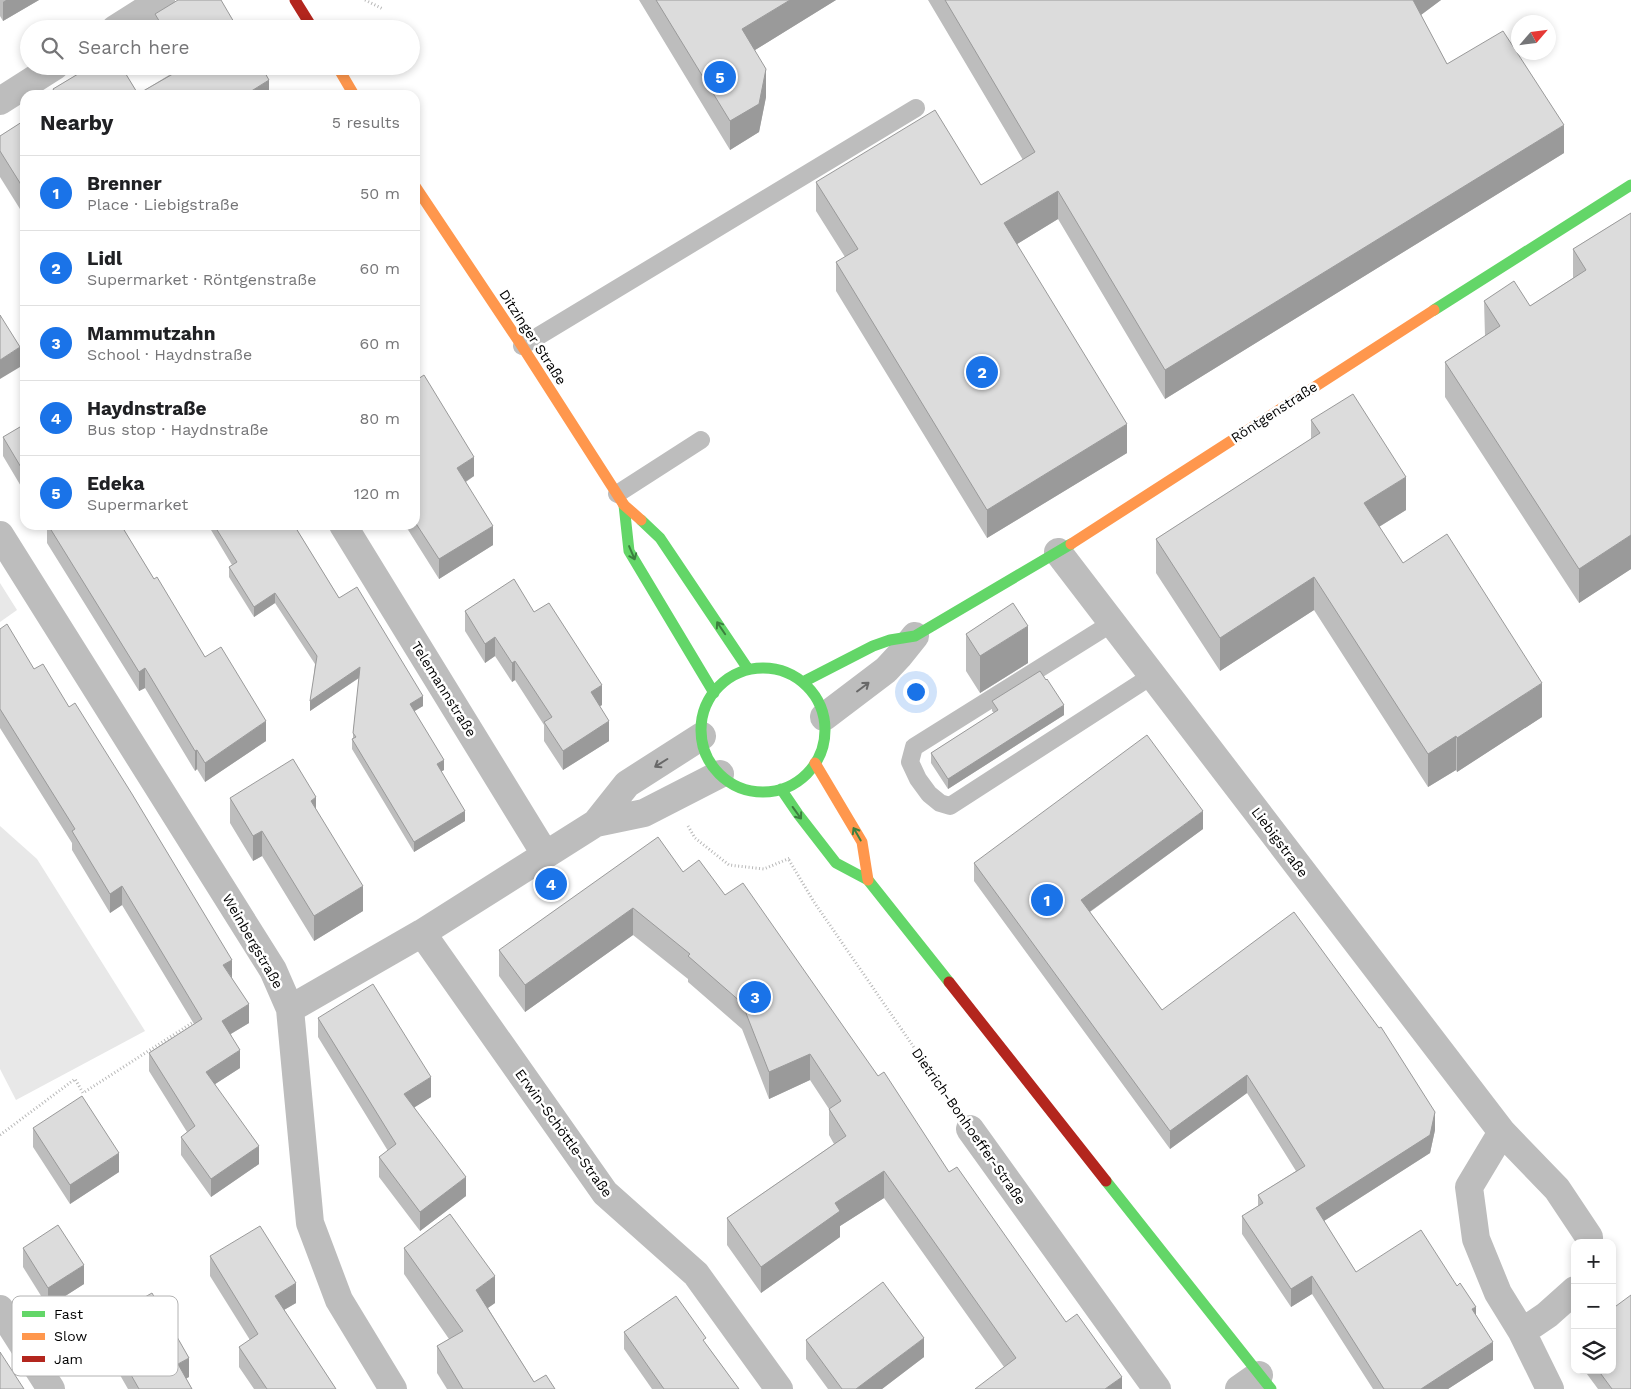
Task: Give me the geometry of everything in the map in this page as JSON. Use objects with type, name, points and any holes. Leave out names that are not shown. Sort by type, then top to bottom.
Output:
[{"type":"street","points":[[129,20],[161,0]]},
{"type":"street","points":[[295,0],[307,20]]},
{"type":"street","points":[[0,101],[41,75]]},
{"type":"street","points":[[342,75],[349,90]]},
{"type":"street","name":"Röntgenstraße","points":[[824,717],[886,670],[915,636],[1058,552],[1631,185]]},
{"type":"street","name":"Ditzinger Straße","points":[[420,193],[522,346],[620,500],[660,538],[748,669]]},
{"type":"street","name":"Ditzinger Straße","points":[[620,500],[629,551],[714,693]]},
{"type":"street","name":"Telemannstraße","points":[[346,530],[545,854]]},
{"type":"street","name":"Weinbergstraße","points":[[0,535],[273,970],[290,1009],[310,1223],[339,1300],[393,1389]]},
{"type":"street","name":"Liebigstraße","points":[[1058,552],[1502,1132],[1557,1189],[1589,1239]]},
{"type":"street","name":"Röntgenstraße","points":[[803,682],[873,646],[890,640],[915,636]]},
{"type":"street","points":[[772,668],[788,672],[803,682],[815,695],[824,717],[825,733],[821,752],[811,770],[799,780],[781,789],[765,792],[748,790],[731,783],[717,771],[707,753],[702,736],[702,717],[709,699],[721,683],[748,669],[772,668]]},
{"type":"street","points":[[290,1009],[422,933],[596,822],[627,784],[702,736]]},
{"type":"street","points":[[815,763],[862,842],[868,880]]},
{"type":"street","points":[[596,822],[644,813],[720,774]]},
{"type":"street","points":[[781,789],[836,863],[868,880],[1256,1384]]},
{"type":"street","name":"Erwin-Schöttle-Straße","points":[[422,933],[605,1193],[696,1274],[779,1389]]},
{"type":"street","name":"Dietrich-Bonhoeffer-Straße","points":[[970,1129],[1157,1389]]},
{"type":"street","points":[[1502,1132],[1469,1187],[1476,1239],[1498,1294],[1522,1332],[1550,1389]]},
{"type":"street","points":[[1522,1332],[1547,1315],[1571,1294]]},
{"type":"street","points":[[0,1309],[12,1328]]},
{"type":"street","points":[[43,1376],[51,1389]]},
{"type":"lane","points":[[522,346],[916,108]]},
{"type":"lane","points":[[620,500],[701,440]]},
{"type":"lane","points":[[1112,623],[914,747],[910,762],[928,794],[940,803],[950,806],[1153,675]]},
{"type":"path","points":[[365,0],[383,10]]},
{"type":"path","points":[[672,799],[695,838],[729,865],[764,869],[789,859],[815,836]]},
{"type":"path","name":"Dietrich-Bonhoeffer-Straße","points":[[789,859],[814,902],[970,1129]]},
{"type":"path","points":[[0,1135],[75,1079],[83,1093],[200,1018]]},
{"type":"shaded area","points":[[0,583],[17,610],[0,622]]},
{"type":"shaded area","points":[[0,826],[37,859],[145,1031],[16,1100],[0,1069]]},
{"type":"building","points":[[178,0],[221,0],[233,20],[159,20],[155,14]]},
{"type":"building","points":[[656,0],[790,0],[742,29],[766,69],[759,104],[730,121]]},
{"type":"building","points":[[945,0],[1413,0],[1447,64],[1503,31],[1511,43],[1511,60],[1522,60],[1564,125],[1165,370],[1058,191],[1004,223],[1127,424],[987,510],[836,262],[858,249],[816,182],[935,110],[981,185],[1035,152]]},
{"type":"building","points":[[76,75],[126,75],[136,90],[54,90]]},
{"type":"building","points":[[171,75],[266,75],[269,80],[253,90],[145,90]]},
{"type":"building","points":[[20,123],[20,183],[0,151],[0,136]]},
{"type":"building","points":[[1631,213],[1631,535],[1579,569],[1445,362],[1500,326],[1484,301],[1514,281],[1530,306],[1586,270],[1573,249]]},
{"type":"building","points":[[0,315],[20,347],[0,360]]},
{"type":"building","points":[[424,375],[474,457],[457,468],[493,526],[439,559],[420,530],[420,378]]},
{"type":"building","points":[[1353,394],[1406,477],[1364,503],[1403,563],[1447,534],[1542,683],[1457,738],[1456,736],[1428,754],[1314,577],[1220,638],[1156,539],[1320,433],[1311,420]]},
{"type":"building","points":[[20,427],[20,466],[3,437]]},
{"type":"building","points":[[51,530],[124,530],[154,579],[157,577],[205,657],[221,647],[266,721],[205,763],[197,750],[195,751],[145,668],[139,672]]},
{"type":"building","points":[[217,530],[297,530],[339,598],[357,587],[423,696],[410,704],[444,760],[437,764],[465,811],[414,842],[352,739],[356,737],[353,733],[360,667],[310,701],[317,656],[275,593],[254,607],[229,567],[237,562]]},
{"type":"building","points":[[514,579],[534,612],[549,603],[602,685],[591,692],[609,721],[563,751],[544,722],[552,717],[515,661],[512,663],[495,637],[485,644],[465,611]]},
{"type":"building","points":[[1013,603],[1028,626],[980,656],[966,634]]},
{"type":"building","points":[[7,624],[34,669],[43,664],[69,707],[75,703],[232,960],[223,965],[249,1004],[222,1021],[240,1050],[206,1072],[259,1146],[211,1179],[181,1137],[195,1126],[149,1053],[202,1019],[122,886],[110,894],[72,831],[75,829],[0,709],[0,629]]},
{"type":"building","points":[[1040,671],[1064,705],[948,779],[931,753],[998,710],[992,701]]},
{"type":"building","points":[[1147,735],[1203,811],[1081,900],[1162,1010],[1294,912],[1379,1028],[1381,1027],[1435,1112],[1430,1135],[1316,1208],[1356,1272],[1421,1230],[1457,1286],[1460,1283],[1476,1307],[1472,1309],[1493,1342],[1421,1389],[1384,1389],[1312,1276],[1291,1289],[1242,1216],[1263,1203],[1258,1195],[1305,1166],[1247,1075],[1170,1131],[974,863]]},
{"type":"building","points":[[293,759],[316,797],[311,801],[363,886],[314,916],[262,831],[253,836],[230,798]]},
{"type":"building","points":[[658,837],[683,872],[699,860],[725,895],[743,883],[878,1076],[884,1072],[949,1172],[957,1167],[1066,1322],[1077,1314],[1122,1377],[1105,1389],[975,1389],[1016,1358],[884,1171],[835,1203],[840,1211],[761,1267],[727,1218],[846,1136],[829,1109],[841,1101],[810,1054],[769,1072],[742,1003],[688,956],[690,954],[633,908],[525,985],[499,950]]},
{"type":"building","points":[[373,984],[431,1077],[404,1094],[466,1177],[420,1212],[379,1157],[396,1144],[318,1018]]},
{"type":"building","points":[[82,1096],[119,1153],[70,1185],[33,1128]]},
{"type":"building","points":[[450,1214],[495,1276],[476,1290],[534,1382],[546,1375],[555,1389],[463,1389],[437,1346],[463,1331],[404,1248]]},
{"type":"building","points":[[58,1225],[84,1265],[48,1288],[23,1248]]},
{"type":"building","points":[[260,1226],[296,1283],[275,1296],[336,1389],[267,1389],[239,1347],[258,1334],[210,1256]]},
{"type":"building","points":[[883,1282],[924,1338],[856,1389],[842,1389],[806,1340]]},
{"type":"building","points":[[1631,1295],[1631,1389],[1612,1389],[1601,1374],[1616,1374],[1616,1306]]},
{"type":"building","points":[[676,1296],[706,1338],[703,1340],[739,1389],[664,1389],[624,1332]]},
{"type":"building","points":[[178,1339],[189,1358],[178,1364]]},
{"type":"building","points":[[0,1352],[12,1370],[12,1376],[16,1376],[24,1389],[0,1389]]},
{"type":"building","points":[[178,1364],[192,1389],[139,1389],[132,1376],[178,1376]]},
{"type":"traffic: fast","points":[[1434,310],[1631,185]]},
{"type":"traffic: fast","points":[[624,505],[629,551],[714,693]]},
{"type":"traffic: fast","points":[[641,520],[660,538],[748,669]]},
{"type":"traffic: fast","points":[[803,682],[873,646],[890,640],[915,636],[1071,544]]},
{"type":"traffic: fast","points":[[763,668],[787,673],[807,686],[820,706],[825,730],[820,754],[807,774],[787,787],[763,792],[739,787],[719,774],[706,754],[701,730],[706,706],[719,686],[739,673],[763,668]]},
{"type":"traffic: fast","points":[[781,789],[836,863],[868,880],[949,982]]},
{"type":"traffic: fast","points":[[1106,1181],[1271,1389]]},
{"type":"traffic: slow","points":[[342,75],[351,90]]},
{"type":"traffic: slow","points":[[420,193],[522,346],[624,505],[641,520]]},
{"type":"traffic: slow","points":[[1071,544],[1434,310]]},
{"type":"traffic: slow","points":[[815,763],[862,842],[868,880]]},
{"type":"traffic: jam","points":[[295,0],[307,20]]},
{"type":"traffic: jam","points":[[949,982],[1106,1181]]},
{"type":"place","name":"Edeka","points":[[720,77]]},
{"type":"place","name":"Lidl","points":[[982,372]]},
{"type":"place","name":"Haydnstraße","points":[[551,884]]},
{"type":"place","name":"Brenner","points":[[1047,900]]},
{"type":"place","name":"Mammutzahn","points":[[755,997]]}]
